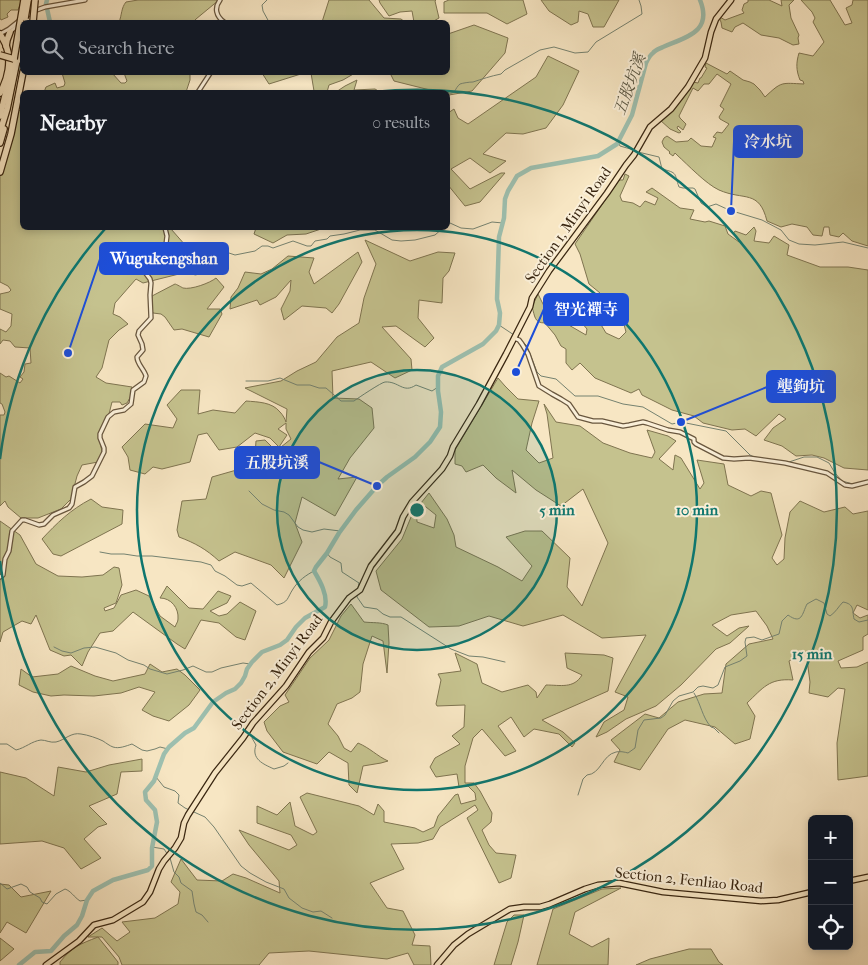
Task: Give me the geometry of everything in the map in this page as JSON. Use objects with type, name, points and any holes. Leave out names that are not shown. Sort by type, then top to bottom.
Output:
[{"type":"highway","points":[[21,20],[24,0]]},
{"type":"highway","points":[[27,20],[29,0]]},
{"type":"highway","points":[[33,20],[36,0]]},
{"type":"highway","points":[[0,116],[14,59],[20,24]]},
{"type":"highway","points":[[0,93],[5,81],[8,56],[6,40],[10,32]]},
{"type":"highway","points":[[0,36],[6,46]]},
{"type":"highway","points":[[0,36],[7,67],[0,86]]},
{"type":"highway","points":[[0,132],[9,100],[20,46]]},
{"type":"highway","points":[[0,57],[20,60]]},
{"type":"highway","points":[[0,144],[10,110],[20,63]]},
{"type":"highway","points":[[0,172],[11,134],[22,75]]},
{"type":"main road","name":"Section 1, Minyi Road","points":[[526,315],[532,298],[549,271],[607,193],[650,127],[671,110],[688,88],[705,58],[716,19],[731,0]]},
{"type":"main road","name":"Section 2, Minyi Road","points":[[46,965],[79,940],[94,925],[114,920],[143,902],[150,892],[159,869],[181,838],[184,822],[190,811],[215,772],[253,723],[286,686],[309,652],[323,638],[331,622],[349,598],[363,584],[370,566],[398,531],[403,517],[412,502],[442,469],[526,315]]},
{"type":"main road","points":[[853,880],[868,877]]},
{"type":"main road","name":"Section 2, Fenliao Road","points":[[437,965],[454,945],[468,934],[510,909],[516,907],[540,907],[598,885],[619,883],[664,892],[761,901],[778,900],[808,893]]},
{"type":"street","points":[[0,36],[30,13],[46,6],[85,0]]},
{"type":"street","points":[[220,0],[217,12],[221,20]]},
{"type":"street","points":[[23,20],[30,13]]},
{"type":"street","points":[[0,36],[10,32],[20,22]]},
{"type":"street","points":[[199,90],[209,75]]},
{"type":"street","points":[[0,577],[3,575],[12,531],[22,520],[44,524],[53,515],[69,508],[72,504],[75,487],[92,476],[101,458],[104,448],[100,434],[108,417],[114,412],[124,410],[131,404],[133,390],[144,382],[145,371],[137,361],[143,350],[138,335],[139,331],[151,318],[152,283],[136,260],[136,250],[138,247],[162,246],[166,244],[166,230]]},
{"type":"street","points":[[515,336],[528,354],[539,386],[569,404],[578,417],[623,426],[643,422],[680,432],[694,439],[696,444],[723,458],[748,458],[785,462],[827,473],[845,485],[852,486],[868,482]]},
{"type":"shaded area","points":[[0,0],[22,0],[18,10],[11,10],[7,14],[8,17],[1,20]]},
{"type":"shaded area","points":[[138,0],[219,0],[195,20],[120,20],[126,2]]},
{"type":"shaded area","points":[[329,0],[369,0],[384,18],[402,20],[323,20]]},
{"type":"shaded area","points":[[379,0],[436,0],[439,18],[436,20],[414,20],[412,11],[400,12],[389,16]]},
{"type":"shaded area","points":[[449,0],[523,0],[527,14],[507,24],[487,13],[444,13],[444,2]]},
{"type":"shaded area","points":[[541,0],[619,0],[604,27],[593,27],[588,14],[579,11],[578,22],[571,25],[549,11]]},
{"type":"shaded area","points":[[748,0],[769,0],[782,6],[781,0],[794,0],[789,5],[791,18],[799,35],[799,44],[793,45],[779,38],[761,35],[743,23],[735,27],[732,32],[722,28],[720,17],[725,20],[744,13],[742,10]]},
{"type":"shaded area","points":[[801,0],[830,0],[845,25],[852,23],[846,8],[852,5],[853,0],[868,0],[868,246],[852,241],[843,233],[839,237],[830,235],[829,227],[824,227],[822,236],[813,235],[807,227],[792,224],[781,227],[767,221],[760,204],[755,200],[714,187],[675,153],[673,156],[669,153],[662,142],[667,136],[676,142],[688,141],[691,138],[701,146],[712,147],[716,138],[713,137],[717,132],[722,133],[729,124],[719,117],[724,109],[720,106],[731,84],[717,74],[709,84],[704,84],[698,91],[693,88],[679,116],[686,124],[683,130],[678,126],[677,128],[681,132],[670,129],[660,120],[693,82],[698,83],[707,68],[705,67],[706,63],[727,74],[730,71],[743,80],[754,84],[765,97],[782,84],[804,84],[800,80],[797,70],[799,53],[813,56],[824,42],[813,22],[815,18],[812,12]]},
{"type":"shaded area","points":[[474,25],[508,38],[505,53],[472,91],[450,95],[450,90],[430,90],[394,81],[391,75],[450,75],[450,33]]},
{"type":"shaded area","points":[[548,56],[579,71],[563,105],[546,128],[523,134],[506,133],[483,154],[506,161],[490,173],[470,158],[451,169],[470,189],[501,173],[505,173],[480,202],[465,206],[450,187],[450,112],[454,109],[458,118],[468,124],[536,77]]},
{"type":"shaded area","points":[[63,75],[114,75],[121,83],[125,83],[127,81],[125,75],[190,75],[187,90],[45,90],[46,87],[55,83],[57,88],[64,86]]},
{"type":"shaded area","points":[[263,75],[298,75],[269,84]]},
{"type":"shaded area","points":[[311,75],[352,75],[329,85],[328,90],[314,90]]},
{"type":"shaded area","points":[[357,80],[354,90],[339,90]]},
{"type":"shaded area","points":[[20,110],[20,230],[172,230],[186,246],[171,262],[179,274],[143,283],[136,279],[115,303],[113,314],[128,324],[109,340],[102,368],[96,377],[106,383],[132,387],[131,396],[127,403],[122,405],[120,402],[112,402],[108,418],[99,436],[102,452],[98,462],[82,465],[71,499],[61,509],[38,518],[21,518],[8,507],[5,501],[0,506],[0,415],[4,415],[5,412],[0,403],[0,373],[20,383],[23,379],[20,377],[24,372],[25,364],[31,363],[30,348],[15,347],[10,341],[3,340],[0,344],[0,329],[6,332],[11,326],[12,314],[0,309],[0,294],[11,290],[0,282],[0,174],[16,114]]},
{"type":"shaded area","points":[[625,174],[629,176],[620,196],[622,201],[633,203],[640,207],[645,201],[655,205],[658,198],[646,192],[652,188],[680,208],[694,210],[690,219],[709,221],[725,226],[728,234],[739,242],[733,234],[735,231],[746,235],[754,227],[756,231],[754,241],[769,243],[774,236],[789,245],[787,255],[820,267],[848,267],[868,270],[868,470],[844,468],[824,458],[812,455],[796,456],[782,446],[764,440],[773,428],[786,419],[779,414],[756,436],[745,429],[732,430],[703,423],[694,416],[672,410],[642,395],[639,389],[631,393],[595,378],[580,363],[572,370],[566,363],[566,349],[561,346],[545,323],[537,320],[532,307],[538,294],[544,306],[560,314],[567,324],[586,335],[587,329],[576,316],[578,310],[586,317],[594,313],[606,333],[619,339],[626,332],[621,313],[615,307],[608,313],[600,293],[589,284],[575,244],[619,180],[623,180]]},
{"type":"shaded area","points":[[255,230],[318,230],[306,234],[287,235],[273,243],[254,234]]},
{"type":"shaded area","points":[[365,240],[410,261],[438,252],[455,253],[449,271],[443,278],[442,303],[419,300],[418,318],[434,338],[425,347],[396,326],[382,327],[411,359],[412,370],[395,378],[371,362],[332,371],[333,398],[359,399],[372,408],[374,428],[350,458],[338,479],[357,477],[335,516],[302,497],[295,523],[302,542],[284,578],[271,565],[235,552],[219,561],[200,547],[179,537],[177,530],[182,501],[206,499],[212,477],[247,467],[255,455],[256,441],[265,440],[276,451],[291,439],[286,429],[286,423],[278,429],[287,435],[279,447],[270,438],[255,433],[237,447],[219,450],[207,433],[198,435],[190,462],[162,469],[153,467],[145,474],[130,470],[128,457],[122,447],[145,424],[173,428],[177,419],[167,405],[181,390],[200,390],[198,414],[213,410],[235,413],[246,401],[273,406],[281,413],[286,422],[287,409],[245,388],[281,381],[316,362],[337,337],[359,323],[364,298],[376,264]]},
{"type":"shaded area","points":[[358,252],[362,262],[332,313],[326,308],[302,306],[284,320],[281,309],[290,291],[291,280],[276,297],[260,305],[257,300],[230,309],[231,297],[238,288],[245,272],[261,274],[272,269],[288,256],[314,258],[309,272],[314,284]]},
{"type":"shaded area","points":[[216,278],[224,287],[207,309],[220,309],[222,314],[209,337],[182,329],[174,330],[165,317],[161,314],[153,313],[151,308],[152,296],[175,284],[183,288],[191,288]]},
{"type":"shaded area","points":[[498,378],[518,399],[539,401],[526,450],[539,463],[553,458],[544,404],[556,422],[580,426],[603,443],[630,453],[652,458],[655,452],[647,430],[668,436],[676,441],[659,459],[673,470],[675,455],[681,458],[700,489],[704,483],[697,460],[724,464],[728,485],[751,496],[761,491],[771,493],[782,535],[772,558],[777,565],[784,559],[785,538],[790,512],[800,501],[824,512],[845,507],[853,514],[868,511],[868,610],[857,605],[853,613],[860,618],[868,615],[868,634],[863,637],[863,650],[838,661],[841,668],[857,667],[868,662],[868,776],[838,780],[837,743],[845,689],[838,688],[828,697],[809,693],[810,682],[806,652],[789,661],[793,680],[772,682],[747,703],[755,716],[750,739],[735,744],[715,727],[685,720],[668,729],[640,770],[614,762],[620,750],[611,740],[645,714],[659,718],[678,702],[704,694],[722,693],[726,664],[749,644],[773,639],[767,626],[756,611],[731,615],[712,625],[727,636],[739,628],[749,626],[730,643],[716,649],[681,685],[656,706],[626,719],[596,737],[604,722],[624,710],[628,697],[615,692],[646,635],[602,638],[563,615],[523,626],[489,616],[459,626],[429,627],[381,590],[376,571],[402,539],[416,505],[417,522],[434,528],[436,515],[421,503],[429,493],[447,519],[454,535],[456,547],[522,581],[532,566],[506,537],[525,531],[542,531],[570,558],[567,587],[582,606],[608,543],[583,489],[561,506],[536,490],[512,470],[516,493],[496,478],[483,465],[466,472],[462,466],[455,464],[455,450]]},
{"type":"shaded area","points":[[91,499],[102,507],[123,510],[122,524],[61,556],[53,554],[42,539],[64,517]]},
{"type":"shaded area","points":[[0,521],[20,535],[36,564],[58,576],[82,577],[103,575],[114,567],[119,568],[122,585],[116,603],[104,608],[105,611],[114,608],[121,595],[136,590],[149,596],[160,616],[175,627],[178,615],[174,604],[164,598],[160,598],[167,586],[189,608],[203,609],[218,591],[231,596],[227,603],[210,611],[219,616],[227,614],[240,602],[256,611],[245,640],[236,637],[219,623],[201,620],[185,649],[133,612],[113,631],[100,633],[82,666],[71,655],[64,656],[50,650],[36,615],[31,624],[22,621],[3,632],[0,642]]},
{"type":"shaded area","points":[[351,604],[364,622],[388,625],[389,643],[387,673],[383,641],[372,636],[363,664],[360,692],[352,698],[337,704],[328,724],[338,736],[344,748],[351,752],[358,743],[388,761],[363,766],[357,793],[349,785],[348,763],[329,752],[317,764],[283,752],[267,731],[264,722],[280,706],[289,702],[285,695],[310,658],[329,640],[341,616]]},
{"type":"shaded area","points":[[455,653],[477,664],[482,683],[502,692],[528,685],[536,692],[537,698],[546,685],[561,686],[571,684],[582,675],[567,668],[565,653],[604,655],[613,658],[608,691],[542,720],[563,732],[575,743],[572,747],[559,734],[534,729],[524,737],[511,717],[498,726],[516,751],[505,756],[482,729],[473,738],[465,766],[465,783],[474,783],[492,813],[491,822],[482,830],[489,845],[496,853],[516,855],[511,878],[499,883],[467,818],[478,810],[475,805],[440,827],[433,839],[418,843],[391,844],[404,869],[370,883],[387,908],[403,911],[415,935],[412,945],[430,946],[431,965],[414,965],[408,953],[387,959],[309,951],[269,953],[259,965],[122,965],[119,957],[102,937],[88,937],[102,928],[117,941],[130,932],[122,922],[155,918],[178,904],[180,892],[171,882],[181,859],[197,880],[222,881],[233,874],[280,893],[279,881],[239,830],[289,850],[297,845],[291,835],[257,823],[257,806],[277,815],[290,802],[295,826],[313,835],[317,832],[300,797],[307,793],[359,806],[374,815],[378,804],[384,811],[384,822],[415,828],[423,832],[434,827],[438,816],[455,795],[458,794],[461,804],[476,800],[475,793],[468,786],[459,787],[457,774],[436,777],[430,767],[435,758],[460,744],[452,736],[464,727],[465,705],[437,706],[436,704],[441,680],[438,674],[461,671]]},
{"type":"shaded area","points":[[150,664],[162,672],[177,669],[200,690],[189,705],[169,721],[142,710],[155,692],[139,687],[121,693],[94,696],[51,696],[33,692],[19,685],[21,669],[32,677],[58,674],[71,666],[113,681],[145,674]]},
{"type":"shaded area","points":[[142,759],[142,771],[121,772],[117,794],[89,806],[107,824],[98,827],[84,839],[101,858],[81,869],[64,848],[42,841],[0,844],[0,772],[26,778],[54,796],[58,767],[86,772],[109,765]]},
{"type":"shaded area","points":[[0,884],[9,885],[21,897],[51,891],[26,933],[7,922],[0,933]]},
{"type":"shaded area","points":[[621,888],[575,912],[569,934],[592,947],[609,938],[608,965],[537,965],[553,909],[602,889]]},
{"type":"shaded area","points":[[514,915],[524,915],[511,965],[494,965],[507,922]]},
{"type":"shaded area","points":[[98,937],[118,962],[118,965],[60,965],[64,957],[73,949]]},
{"type":"shaded area","points":[[0,938],[14,949],[0,961]]},
{"type":"shaded area","points":[[689,949],[711,949],[723,965],[636,965],[650,959]]},
{"type":"waterway","points":[[47,0],[50,20]]},
{"type":"waterway","points":[[267,0],[262,5],[268,20]]},
{"type":"waterway","points":[[450,93],[454,92],[460,84],[501,74],[540,50],[554,47],[575,53],[588,52],[596,42],[642,14],[639,0]]},
{"type":"waterway","name":"五股坑溪","points":[[19,965],[35,952],[51,951],[77,925],[87,900],[93,891],[113,880],[148,870],[152,866],[152,848],[157,822],[155,810],[146,800],[145,792],[154,781],[164,754],[185,733],[194,728],[213,702],[235,689],[241,683],[247,669],[262,652],[280,645],[287,640],[305,618],[325,607],[324,593],[314,571],[316,567],[356,510],[377,486],[415,457],[430,442],[440,427],[441,412],[438,376],[442,367],[483,344],[496,331],[499,325],[500,313],[497,299],[499,237],[504,218],[505,199],[517,176],[531,168],[598,156],[617,144],[632,115],[648,59],[656,50],[695,32],[703,19],[700,0]]},
{"type":"waterway","points":[[14,70],[20,67]]},
{"type":"waterway","points":[[618,142],[620,146],[634,150]]},
{"type":"waterway","points":[[638,152],[659,157],[662,169],[675,174],[679,187],[695,189],[701,203],[707,207],[716,204],[762,220],[781,230],[789,240],[799,244],[815,245],[843,242],[868,248]]},
{"type":"waterway","points":[[450,223],[461,228],[473,229],[492,222],[503,223]]},
{"type":"waterway","points":[[195,275],[200,274],[205,263],[215,256],[226,252],[235,255],[255,251],[262,246],[273,248],[293,241],[311,246],[315,241],[327,239],[330,236],[360,230]]},
{"type":"waterway","points":[[360,230],[375,230]]},
{"type":"waterway","points":[[375,230],[392,240],[401,241],[435,235],[441,230]]},
{"type":"waterway","points":[[499,325],[527,346],[537,372],[541,376],[556,379],[575,396],[598,396],[623,404],[643,407],[672,424],[681,422],[726,431],[754,457],[789,462],[804,457],[817,457],[829,463],[842,481],[853,484]]},
{"type":"waterway","points":[[246,381],[268,381],[280,378],[297,385],[326,388],[341,401],[354,401],[385,382],[394,383],[404,388],[416,385],[432,391],[438,387]]},
{"type":"waterway","points":[[249,491],[262,504],[289,515],[298,527],[303,530],[312,532],[324,529],[340,531]]},
{"type":"waterway","points":[[100,552],[201,562],[211,565],[215,571],[237,585],[242,586],[251,583],[277,605],[286,601],[297,583],[314,571]]},
{"type":"waterway","points":[[327,553],[330,557],[341,563],[342,572],[359,583],[358,588]]},
{"type":"waterway","points":[[357,595],[364,607],[377,609],[390,617],[401,617],[451,649],[469,656],[505,662]]},
{"type":"waterway","points":[[578,795],[583,779],[587,775],[592,774],[611,754],[617,752],[628,753],[635,748],[638,730],[644,720],[661,718],[665,715],[673,701],[679,696],[693,692],[698,687],[713,688],[718,685],[725,667],[747,656],[746,638],[754,637],[762,640],[779,634],[782,621],[788,615],[799,619],[807,604],[816,599],[824,603],[827,614],[830,616],[843,602],[850,604],[854,619],[859,622],[868,620]]},
{"type":"waterway","points":[[54,647],[71,653],[84,648],[95,647],[116,653],[128,660],[167,674],[193,666],[206,672],[212,672],[243,663],[250,664]]},
{"type":"waterway","points":[[694,693],[708,723],[719,733]]},
{"type":"waterway","points":[[0,744],[7,744],[16,750],[38,741],[56,742],[77,734],[87,735],[115,748],[132,744],[147,751],[160,747],[168,749]]},
{"type":"waterway","points":[[252,738],[256,745],[255,754],[262,763],[274,769],[288,763]]},
{"type":"waterway","points":[[156,777],[164,787],[175,791],[179,795],[178,803],[205,817],[241,866],[266,882],[284,889],[289,898],[302,908],[313,912],[321,911],[332,918]]},
{"type":"waterway","points":[[152,847],[164,849],[168,855]]},
{"type":"waterway","points":[[170,858],[174,872],[179,877],[181,883],[192,891],[196,912],[202,915],[208,922]]},
{"type":"waterway","points":[[0,883],[7,889],[21,884],[47,904],[56,894],[65,889],[80,901],[87,900]]},
{"type":"place","name":"冷水坑","points":[[731,211]]},
{"type":"place","name":"Wugukengshan","points":[[68,353]]},
{"type":"place","name":"智光禪寺","points":[[516,372]]},
{"type":"place","name":"壟鉤坑","points":[[681,422]]},
{"type":"place","name":"五股坑溪","points":[[377,486]]}]
